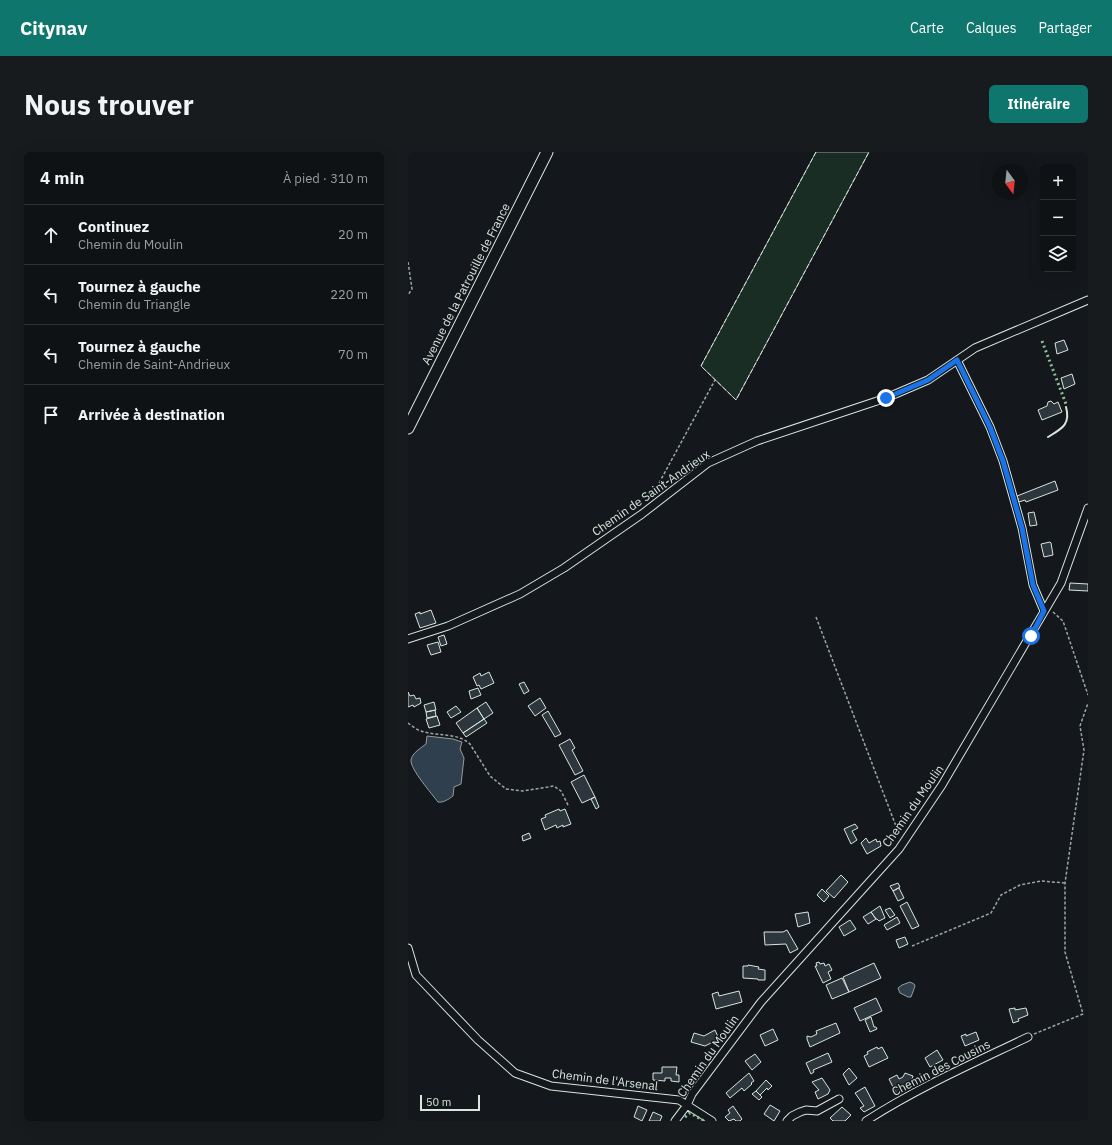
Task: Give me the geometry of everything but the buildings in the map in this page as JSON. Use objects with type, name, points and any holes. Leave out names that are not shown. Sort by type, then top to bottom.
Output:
[{"type":"main road","name":"Avenue de la Patrouille de France","points":[[408,428],[547,152]]},
{"type":"street","name":"Chemin de Saint-Andrieux","points":[[408,639],[448,626],[520,594],[564,568],[629,523],[708,463],[757,441],[886,398],[928,380],[975,348],[1088,300]]},
{"type":"street","points":[[957,360],[990,427],[1003,461],[1022,528],[1033,585],[1046,609]]},
{"type":"street","name":"Chemin du Moulin","points":[[675,1121],[687,1105],[692,1094],[761,1002],[899,850],[942,785],[1061,584],[1088,508]]},
{"type":"street","name":"Chemin de l'Arsenal","points":[[408,948],[416,975],[478,1040],[515,1073],[551,1086],[679,1100],[712,1121]]},
{"type":"street","name":"Chemin des Cousins","points":[[866,1121],[932,1084],[1028,1037]]},
{"type":"street","points":[[787,1121],[792,1116],[800,1112],[806,1110],[817,1111],[839,1099]]},
{"type":"path","points":[[408,262],[412,289],[408,295]]},
{"type":"path","points":[[649,500],[715,380]]},
{"type":"path","points":[[1046,609],[1063,621],[1088,695]]},
{"type":"path","points":[[816,617],[903,843]]},
{"type":"path","points":[[1083,1014],[1065,952],[1065,883],[1084,750],[1080,726],[1088,704]]},
{"type":"path","points":[[408,723],[421,731],[454,736],[465,740],[470,744],[490,776],[506,789],[523,792],[554,786],[561,791],[569,807]]},
{"type":"path","points":[[912,946],[991,913],[1001,895],[1020,885],[1041,881],[1065,883]]},
{"type":"path","points":[[1028,1037],[1083,1014],[1088,1014]]},
{"type":"green space","points":[[816,152],[869,152],[736,400],[701,366]]},
{"type":"water","points":[[427,736],[453,739],[462,742],[460,749],[464,758],[461,784],[454,787],[453,796],[442,802],[438,802],[427,788],[414,769],[411,760],[413,755],[426,744]]},
{"type":"water","points":[[910,982],[915,986],[911,997],[908,997],[900,993],[898,988]]},
{"type":"hedge","points":[[1042,341],[1066,404]]},
{"type":"hedge","points":[[685,1117],[690,1113],[704,1121]]},
{"type":"fence","points":[[816,152],[701,366],[736,400],[869,152]]},
{"type":"wall","points":[[1048,437],[1064,426],[1067,418],[1066,407]]},
{"type":"route","points":[[886,398],[928,380],[957,360],[990,427],[1003,461],[1022,528],[1033,585],[1044,611],[1031,636]]}]
